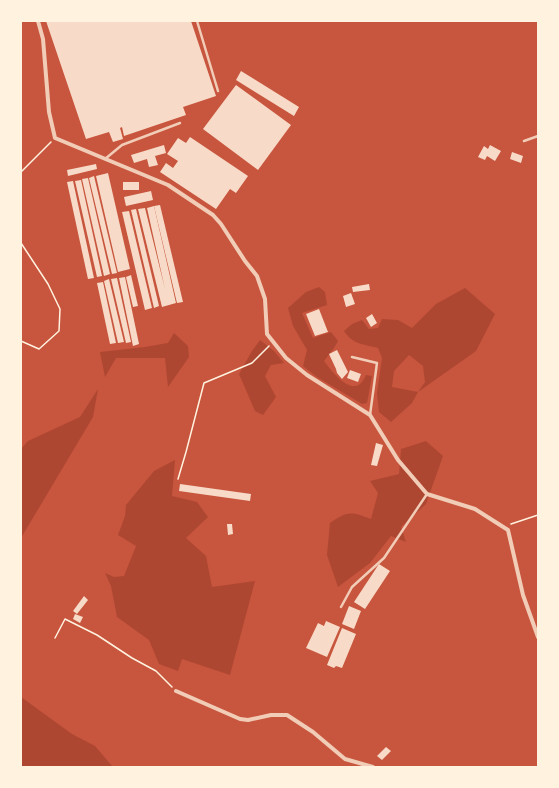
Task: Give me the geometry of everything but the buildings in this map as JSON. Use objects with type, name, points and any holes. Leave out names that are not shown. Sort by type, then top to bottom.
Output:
[{"type":"street","points":[[38,21],[43,39],[49,112],[55,138],[168,185],[213,215],[221,224],[257,276],[265,299],[267,334],[286,358],[308,375],[370,415],[398,460],[427,494],[475,508],[508,530],[523,595],[538,637]]},
{"type":"street","points":[[176,691],[240,719],[248,720],[270,715],[287,715],[313,732],[345,758],[374,767]]},
{"type":"lane","points":[[197,21],[218,91]]},
{"type":"lane","points":[[104,159],[122,145],[180,123]]},
{"type":"lane","points":[[524,141],[538,136]]},
{"type":"lane","points":[[352,357],[377,363],[370,415]]},
{"type":"lane","points":[[341,606],[352,587],[384,558],[427,494]]},
{"type":"path","points":[[21,172],[55,138]]},
{"type":"path","points":[[21,244],[48,284],[60,309],[59,331],[39,349],[21,341]]},
{"type":"path","points":[[178,479],[204,383],[252,363],[274,342]]},
{"type":"path","points":[[503,527],[538,515]]},
{"type":"path","points":[[55,638],[65,620],[97,635],[132,658],[156,671],[176,691]]},
{"type":"shaded area","points":[[319,287],[325,292],[327,305],[302,313],[313,338],[331,332],[338,341],[324,361],[340,380],[351,386],[356,386],[361,383],[366,375],[372,376],[367,403],[362,404],[317,377],[303,366],[307,350],[293,326],[288,308],[306,292]]},
{"type":"shaded area","points":[[465,288],[495,314],[476,351],[418,392],[412,403],[391,422],[379,412],[377,393],[382,358],[378,348],[363,345],[351,339],[344,331],[352,324],[362,320],[369,329],[378,328],[382,319],[398,320],[412,328],[436,304]],"holes":[[[409,355],[423,366],[425,382],[418,392],[392,387],[394,371]]]},
{"type":"shaded area","points":[[174,333],[188,346],[189,357],[168,387],[165,358],[116,358],[105,377],[100,352],[168,343]]},
{"type":"shaded area","points":[[260,340],[274,351],[284,363],[271,365],[265,376],[276,397],[263,415],[255,411],[239,374]]},
{"type":"shaded area","points":[[98,389],[93,417],[21,538],[21,449],[28,441],[80,417]]},
{"type":"shaded area","points":[[426,441],[443,456],[426,504],[401,527],[406,542],[391,536],[370,563],[338,587],[327,555],[330,523],[345,514],[354,514],[371,519],[378,493],[370,481],[399,474],[401,449]]},
{"type":"shaded area","points":[[175,460],[172,496],[197,502],[208,517],[186,538],[206,556],[212,587],[255,581],[230,675],[182,659],[178,671],[159,664],[149,640],[117,617],[111,586],[105,573],[114,577],[124,576],[136,546],[118,535],[125,516],[126,505],[154,471]]},
{"type":"shaded area","points":[[21,697],[72,734],[95,746],[113,767],[21,767]]}]
